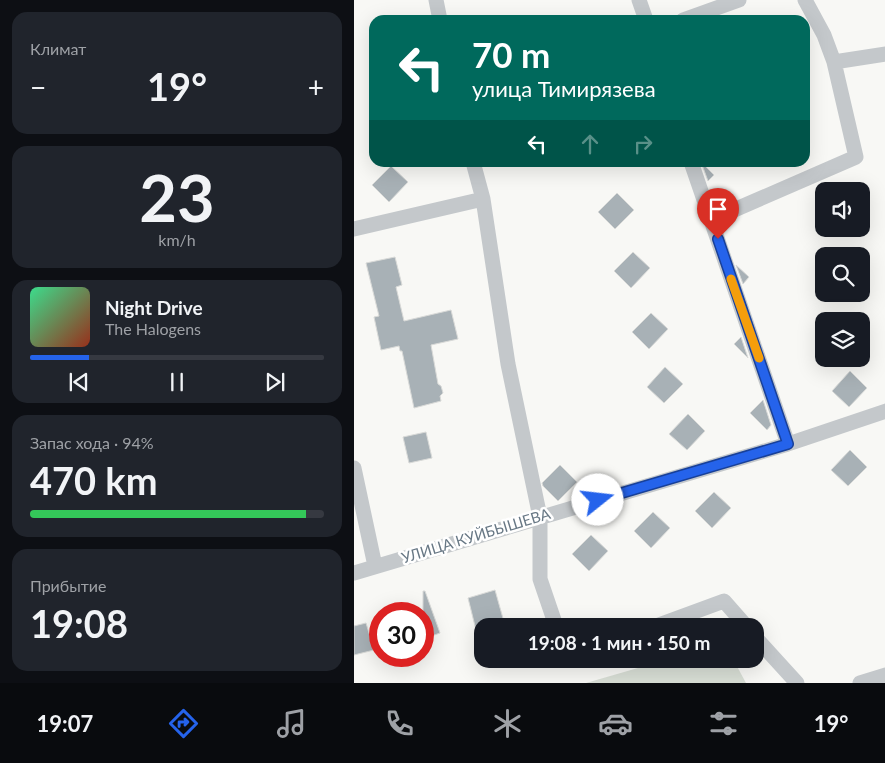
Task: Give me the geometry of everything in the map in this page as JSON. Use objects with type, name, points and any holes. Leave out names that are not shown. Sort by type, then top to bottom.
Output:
[{"type":"street","points":[[436,0],[439,15]]},
{"type":"street","points":[[639,0],[644,15]]},
{"type":"street","points":[[697,15],[739,0]]},
{"type":"street","points":[[711,220],[856,157],[834,62],[824,35],[805,0]]},
{"type":"street","points":[[834,62],[885,54]]},
{"type":"street","points":[[474,167],[483,199],[508,364],[540,517],[540,579],[553,618]]},
{"type":"street","points":[[693,167],[788,444]]},
{"type":"street","points":[[354,229],[483,199]]},
{"type":"street","name":"УЛИЦА КУЙБЫШЕВА","points":[[354,573],[788,444],[885,411]]},
{"type":"street","points":[[354,468],[376,566]]},
{"type":"street","points":[[678,618],[724,601],[739,618]]},
{"type":"street","points":[[764,647],[797,683]]},
{"type":"street","points":[[860,683],[885,675]]},
{"type":"shaded area","points":[[638,668],[738,668],[746,683],[586,683]]},
{"type":"building","points":[[390,167],[408,182],[389,202],[372,185]]},
{"type":"building","points":[[703,167],[706,167],[714,175],[708,181]]},
{"type":"building","points":[[617,193],[634,210],[615,229],[598,212]]},
{"type":"building","points":[[633,252],[650,268],[631,288],[614,271]]},
{"type":"building","points":[[395,257],[402,285],[396,287],[404,321],[451,310],[458,339],[431,345],[438,384],[441,386],[443,393],[440,396],[441,401],[414,408],[402,351],[400,351],[399,346],[381,350],[374,317],[379,316],[366,263]]},
{"type":"building","points":[[736,265],[749,277],[743,284]]},
{"type":"building","points":[[651,313],[668,329],[649,349],[632,332]]},
{"type":"building","points":[[741,337],[748,358],[734,344]]},
{"type":"building","points":[[665,367],[683,384],[664,403],[647,387]]},
{"type":"building","points":[[850,371],[867,388],[849,407],[832,391]]},
{"type":"building","points":[[763,400],[771,425],[767,430],[750,413]]},
{"type":"building","points":[[688,414],[705,431],[687,450],[669,434]]},
{"type":"building","points":[[426,432],[432,458],[409,463],[403,437]]},
{"type":"building","points":[[850,450],[867,467],[848,486],[831,470]]},
{"type":"building","points":[[560,465],[577,482],[558,501],[542,483]]},
{"type":"building","points":[[714,492],[731,508],[712,528],[695,511]]},
{"type":"building","points":[[653,512],[670,528],[651,548],[634,531]]},
{"type":"building","points":[[591,535],[608,551],[589,571],[572,554]]},
{"type":"building","points":[[495,590],[503,618],[474,618],[474,622],[468,598]]},
{"type":"building","points":[[423,591],[425,591],[429,602],[423,602]]},
{"type":"building","points":[[434,616],[440,633],[434,635]]},
{"type":"building","points":[[366,623],[369,633],[369,651],[354,655],[354,626]]},
{"type":"slow traffic","points":[[731,279],[759,358]]},
{"type":"route","points":[[598,500],[788,444],[718,239]]}]
